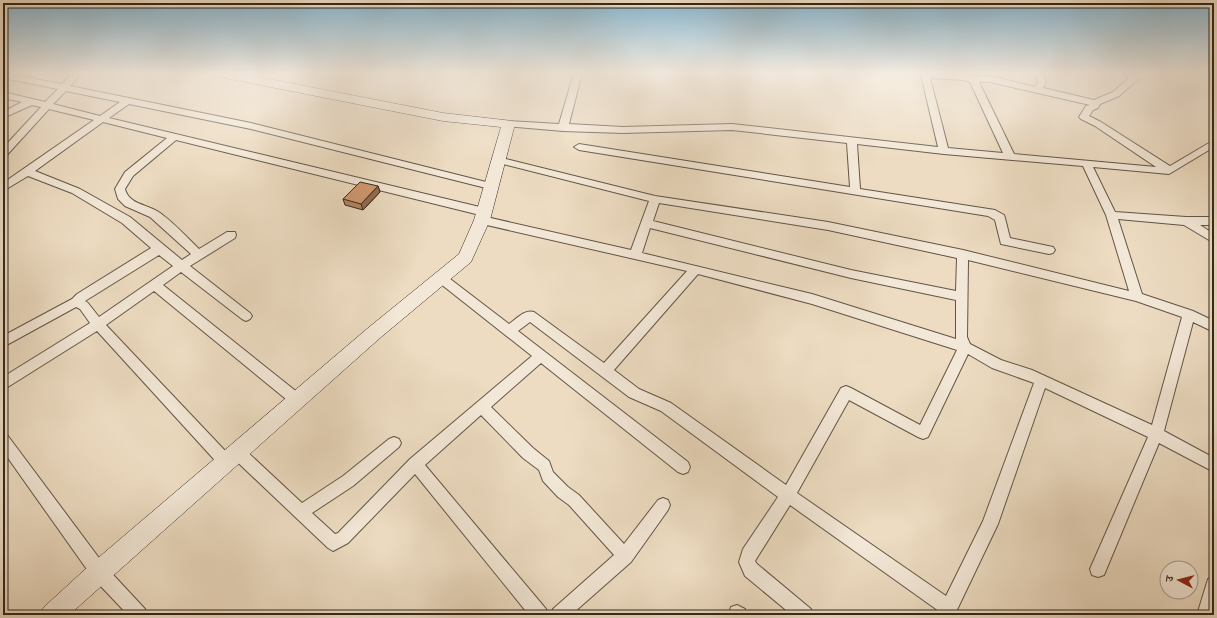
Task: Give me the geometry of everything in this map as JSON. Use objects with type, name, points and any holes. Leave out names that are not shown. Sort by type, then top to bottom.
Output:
[{"type":"street","points":[[3,115],[30,102],[174,137],[635,256],[696,269],[812,299],[965,347],[997,364],[1027,374],[1156,434],[1214,465]]},
{"type":"street","points":[[3,154],[51,102]]},
{"type":"street","points":[[3,188],[126,102]]},
{"type":"street","points":[[131,102],[251,126],[490,186]]},
{"type":"street","points":[[366,102],[443,117],[508,124],[563,128],[628,130],[732,127],[944,151],[1169,171],[1214,143]]},
{"type":"street","points":[[563,128],[570,102]]},
{"type":"street","points":[[932,102],[944,151]]},
{"type":"street","points":[[984,102],[1010,157]]},
{"type":"street","points":[[1090,102],[1095,103],[1095,106],[1089,108],[1084,117],[1098,124],[1169,171]]},
{"type":"street","points":[[52,615],[99,572],[297,400],[465,258],[483,216],[508,124]]},
{"type":"street","points":[[174,137],[129,174],[120,189],[122,197],[129,203],[154,214],[199,255]]},
{"type":"street","points":[[852,141],[855,191]]},
{"type":"street","points":[[580,147],[995,214],[1000,218],[1004,241],[1049,250]]},
{"type":"street","points":[[498,160],[655,199],[828,226],[963,254],[1137,297],[1189,314],[1214,327]]},
{"type":"street","points":[[1086,163],[1111,215],[1137,297]]},
{"type":"street","points":[[26,172],[76,191],[126,220],[159,249],[246,316]]},
{"type":"street","points":[[635,256],[655,199]]},
{"type":"street","points":[[1111,215],[1186,222],[1214,221]]},
{"type":"street","points":[[1186,222],[1214,239]]},
{"type":"street","points":[[646,223],[851,274],[962,297]]},
{"type":"street","points":[[3,384],[98,324],[231,235]]},
{"type":"street","points":[[3,342],[76,302],[81,297],[159,249]]},
{"type":"street","points":[[805,615],[751,570],[747,562],[750,555],[788,495],[846,392],[923,433],[965,347],[961,337],[963,254]]},
{"type":"street","points":[[605,371],[696,269]]},
{"type":"street","points":[[441,278],[683,466]]},
{"type":"street","points":[[155,285],[297,400]]},
{"type":"street","points":[[76,302],[84,306],[98,324],[232,457],[300,513],[333,543],[343,538],[415,464],[541,356]]},
{"type":"street","points":[[1098,569],[1156,434],[1189,314]]},
{"type":"street","points":[[509,331],[530,315],[634,393],[666,407],[949,608],[948,611]]},
{"type":"street","points":[[948,611],[990,524],[1041,381]]},
{"type":"street","points":[[482,407],[528,453],[544,466],[548,476],[563,492],[574,500],[625,556]]},
{"type":"street","points":[[3,440],[99,572],[139,615]]},
{"type":"street","points":[[300,513],[348,481],[394,442]]},
{"type":"street","points":[[415,464],[540,615]]},
{"type":"street","points":[[559,615],[625,556],[663,505]]},
{"type":"street","points":[[1205,615],[1214,585]]},
{"type":"building","points":[[360,182],[378,186],[361,204],[343,199]]}]
